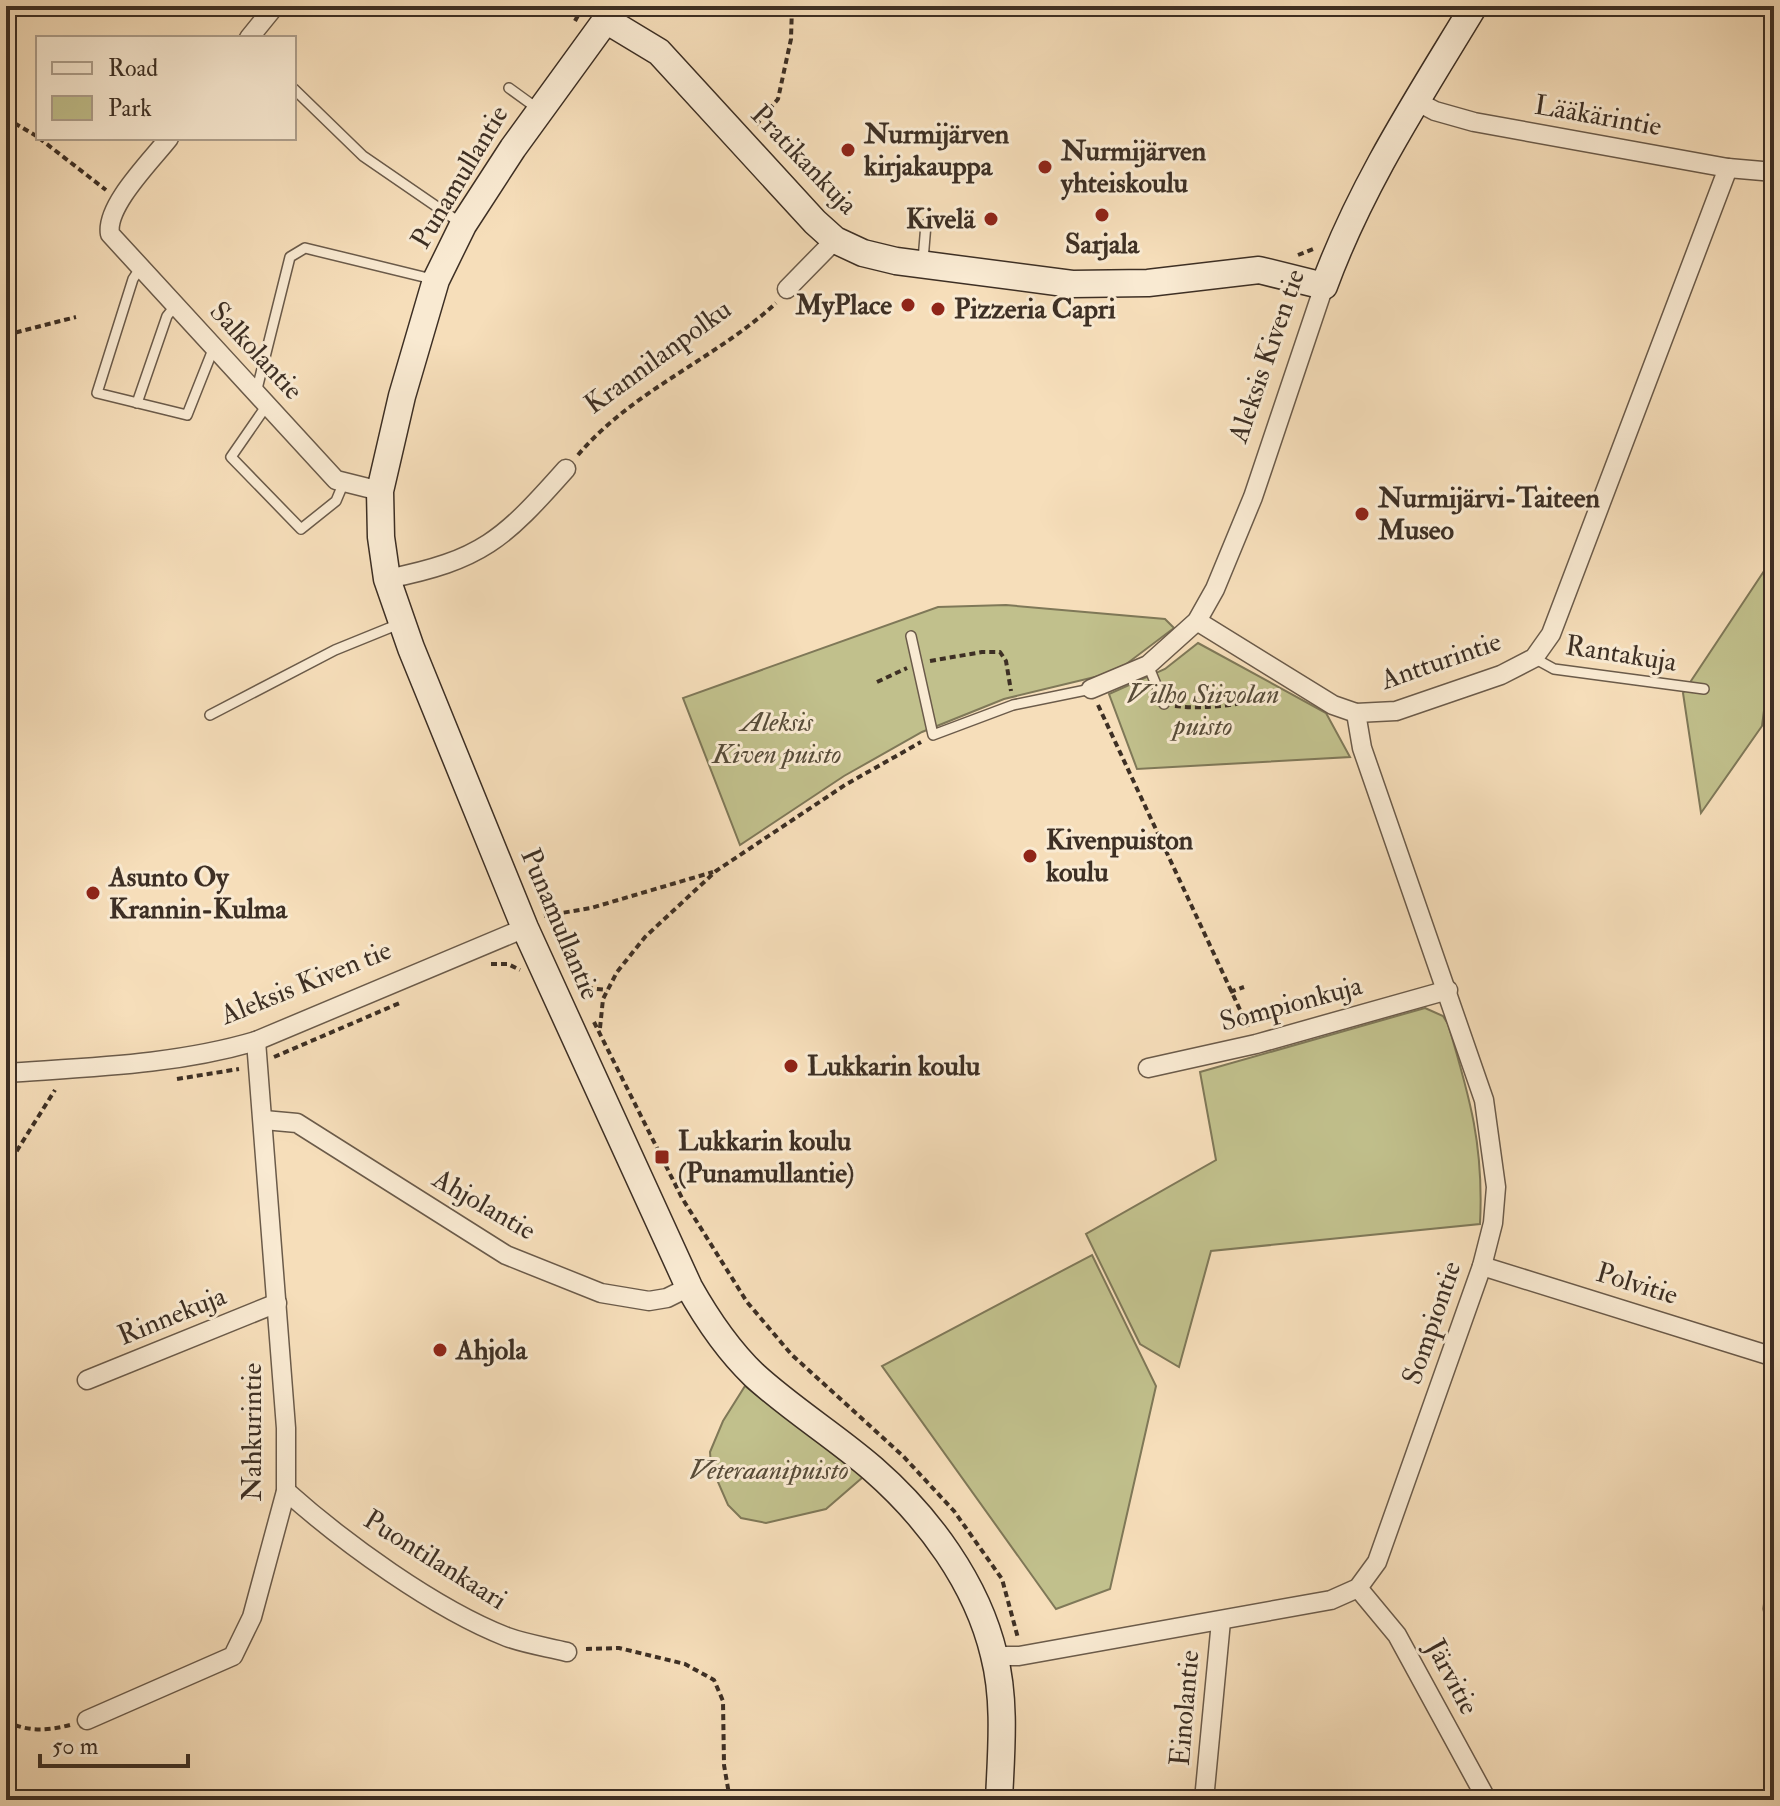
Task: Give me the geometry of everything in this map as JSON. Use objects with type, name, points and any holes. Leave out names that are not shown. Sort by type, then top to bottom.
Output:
[{"type":"street","points":[[251,36],[275,6]]},
{"type":"street","name":"Aleksis Kiven tie","points":[[1091,689],[1148,665],[1197,621],[1215,589],[1253,497],[1343,235],[1416,101],[1474,6]]},
{"type":"street","name":"Punamullantie","points":[[607,13],[538,109],[463,225],[436,280],[402,396],[380,491],[387,579],[403,623],[689,1287],[710,1324],[754,1374],[874,1470],[911,1507],[941,1543],[1007,1656],[999,1800]]},
{"type":"street","name":"Pratikankuja","points":[[607,13],[659,52],[835,240],[863,253],[1072,284],[1148,283],[1259,270],[1324,286]]},
{"type":"street","name":"Lääkärintie","points":[[1416,101],[1435,111],[1474,122],[1728,168],[1774,172]]},
{"type":"street","name":"Salkolantie","points":[[167,140],[120,200],[108,224],[110,234],[336,480],[380,491]]},
{"type":"street","name":"Antturintie","points":[[1197,621],[1333,705],[1356,713],[1396,711],[1501,675],[1534,658],[1551,634],[1728,168]]},
{"type":"street","points":[[787,289],[835,240]]},
{"type":"street","points":[[387,579],[469,557],[524,516],[566,469]]},
{"type":"street","name":"Sompiontie","points":[[1356,713],[1362,748],[1484,1100],[1492,1138],[1496,1187],[1493,1223],[1482,1266],[1377,1562],[1358,1588]]},
{"type":"street","name":"Aleksis Kiven tie","points":[[6,1073],[168,1061],[256,1041],[531,922]]},
{"type":"street","name":"Sompionkuja","points":[[1148,1068],[1256,1044],[1448,990]]},
{"type":"street","name":"Nahkurintie","points":[[87,1720],[233,1656],[252,1617],[286,1491],[277,1303],[256,1041]]},
{"type":"street","name":"Ahjolantie","points":[[264,1120],[297,1123],[506,1255],[601,1293],[649,1301],[667,1298],[689,1287]]},
{"type":"street","name":"Polvitie","points":[[1482,1266],[1774,1357]]},
{"type":"street","name":"Rinnekuja","points":[[87,1380],[277,1303]]},
{"type":"street","name":"Puontilankaari","points":[[286,1491],[317,1519],[475,1623],[510,1638],[567,1652]]},
{"type":"street","points":[[1007,1656],[1331,1600],[1358,1588]]},
{"type":"street","name":"Järvitie","points":[[1358,1588],[1397,1635],[1487,1800]]},
{"type":"street","name":"Einolantie","points":[[1204,1800],[1221,1621]]},
{"type":"lane","points":[[509,88],[538,109]]},
{"type":"lane","points":[[296,91],[363,156],[463,225]]},
{"type":"lane","points":[[923,264],[926,224]]},
{"type":"lane","points":[[344,482],[336,501],[301,529],[231,457],[262,399],[290,257],[305,248],[436,280]]},
{"type":"lane","points":[[141,267],[133,279],[97,393],[187,415],[214,347]]},
{"type":"lane","points":[[137,403],[167,316],[176,305]]},
{"type":"lane","points":[[210,715],[335,650],[403,623]]},
{"type":"lane","points":[[911,636],[933,735],[1013,705],[1091,689]]},
{"type":"lane","name":"Rantakuja","points":[[1534,658],[1554,669],[1704,689]]},
{"type":"lane","points":[[1148,665],[1164,704]]},
{"type":"path","points":[[750,133],[778,99],[791,39],[792,6]]},
{"type":"path","points":[[6,118],[36,136]]},
{"type":"path","points":[[42,140],[111,194]]},
{"type":"path","points":[[1287,256],[1299,255]]},
{"type":"path","name":"Krannilanpolku","points":[[566,469],[618,413],[747,328],[787,289]]},
{"type":"path","points":[[6,335],[76,317]]},
{"type":"path","points":[[877,682],[916,665],[982,652],[1000,652],[1006,661],[1013,705]]},
{"type":"path","points":[[1164,704],[1191,708],[1260,700],[1303,687]]},
{"type":"path","points":[[1091,689],[1256,1044]]},
{"type":"path","points":[[933,735],[845,785],[716,871],[645,937],[617,972],[607,990],[600,1028],[682,1198],[747,1302],[791,1354],[903,1456],[954,1511],[1002,1579],[1015,1619],[1007,1656]]},
{"type":"path","points":[[531,922],[591,908],[716,871]]},
{"type":"path","points":[[571,987],[607,990]]},
{"type":"path","points":[[1230,992],[1244,987]]},
{"type":"path","points":[[6,1168],[55,1090]]},
{"type":"path","points":[[567,1652],[619,1648],[685,1664],[714,1680],[723,1701],[724,1765],[730,1800]]},
{"type":"path","points":[[6,1721],[18,1727],[47,1731],[87,1720]]},
{"type":"path","points":[[6,1783],[9,1800]]},
{"type":"green space","points":[[1774,556],[1774,634],[1762,726],[1701,813],[1683,693]]},
{"type":"green space","name":"Aleksis Kiven puisto","points":[[1006,605],[1165,619],[1174,628],[1125,665],[1099,676],[1004,699],[922,732],[844,776],[740,845],[683,698],[938,607]]},
{"type":"green space","name":"Vilho Siivolan puisto","points":[[1198,643],[1326,713],[1350,757],[1137,769],[1109,694],[1165,669]]},
{"type":"green space","points":[[1425,1008],[1443,1016],[1448,1024],[1463,1076],[1474,1122],[1480,1170],[1480,1224],[1211,1251],[1179,1367],[1140,1344],[1086,1234],[1216,1160],[1200,1072]]},
{"type":"green space","points":[[1092,1255],[1156,1386],[1110,1589],[1056,1609],[882,1366]]},
{"type":"green space","name":"Veteraanipuisto","points":[[745,1386],[863,1477],[826,1509],[766,1523],[741,1518],[728,1505],[711,1466],[710,1452],[723,1421]]},
{"type":"place","name":"Nurmijärven kirjakauppa","points":[[848,150]]},
{"type":"place","name":"Nurmijärven yhteiskoulu","points":[[1045,167]]},
{"type":"place","name":"Sarjala","points":[[1102,215]]},
{"type":"place","name":"Kivelä","points":[[991,219]]},
{"type":"place","name":"MyPlace","points":[[908,305]]},
{"type":"place","name":"Pizzeria Capri","points":[[938,309]]},
{"type":"place","name":"Nurmijärvi-Taiteen Museo","points":[[1362,514]]},
{"type":"place","name":"Kivenpuiston koulu","points":[[1030,856]]},
{"type":"place","name":"Asunto Oy Krannin-Kulma","points":[[93,893]]},
{"type":"place","name":"Lukkarin koulu","points":[[791,1066]]},
{"type":"place","name":"Lukkarin koulu (Punamullantie)","points":[[662,1157]]},
{"type":"place","name":"Ahjola","points":[[440,1350]]}]
